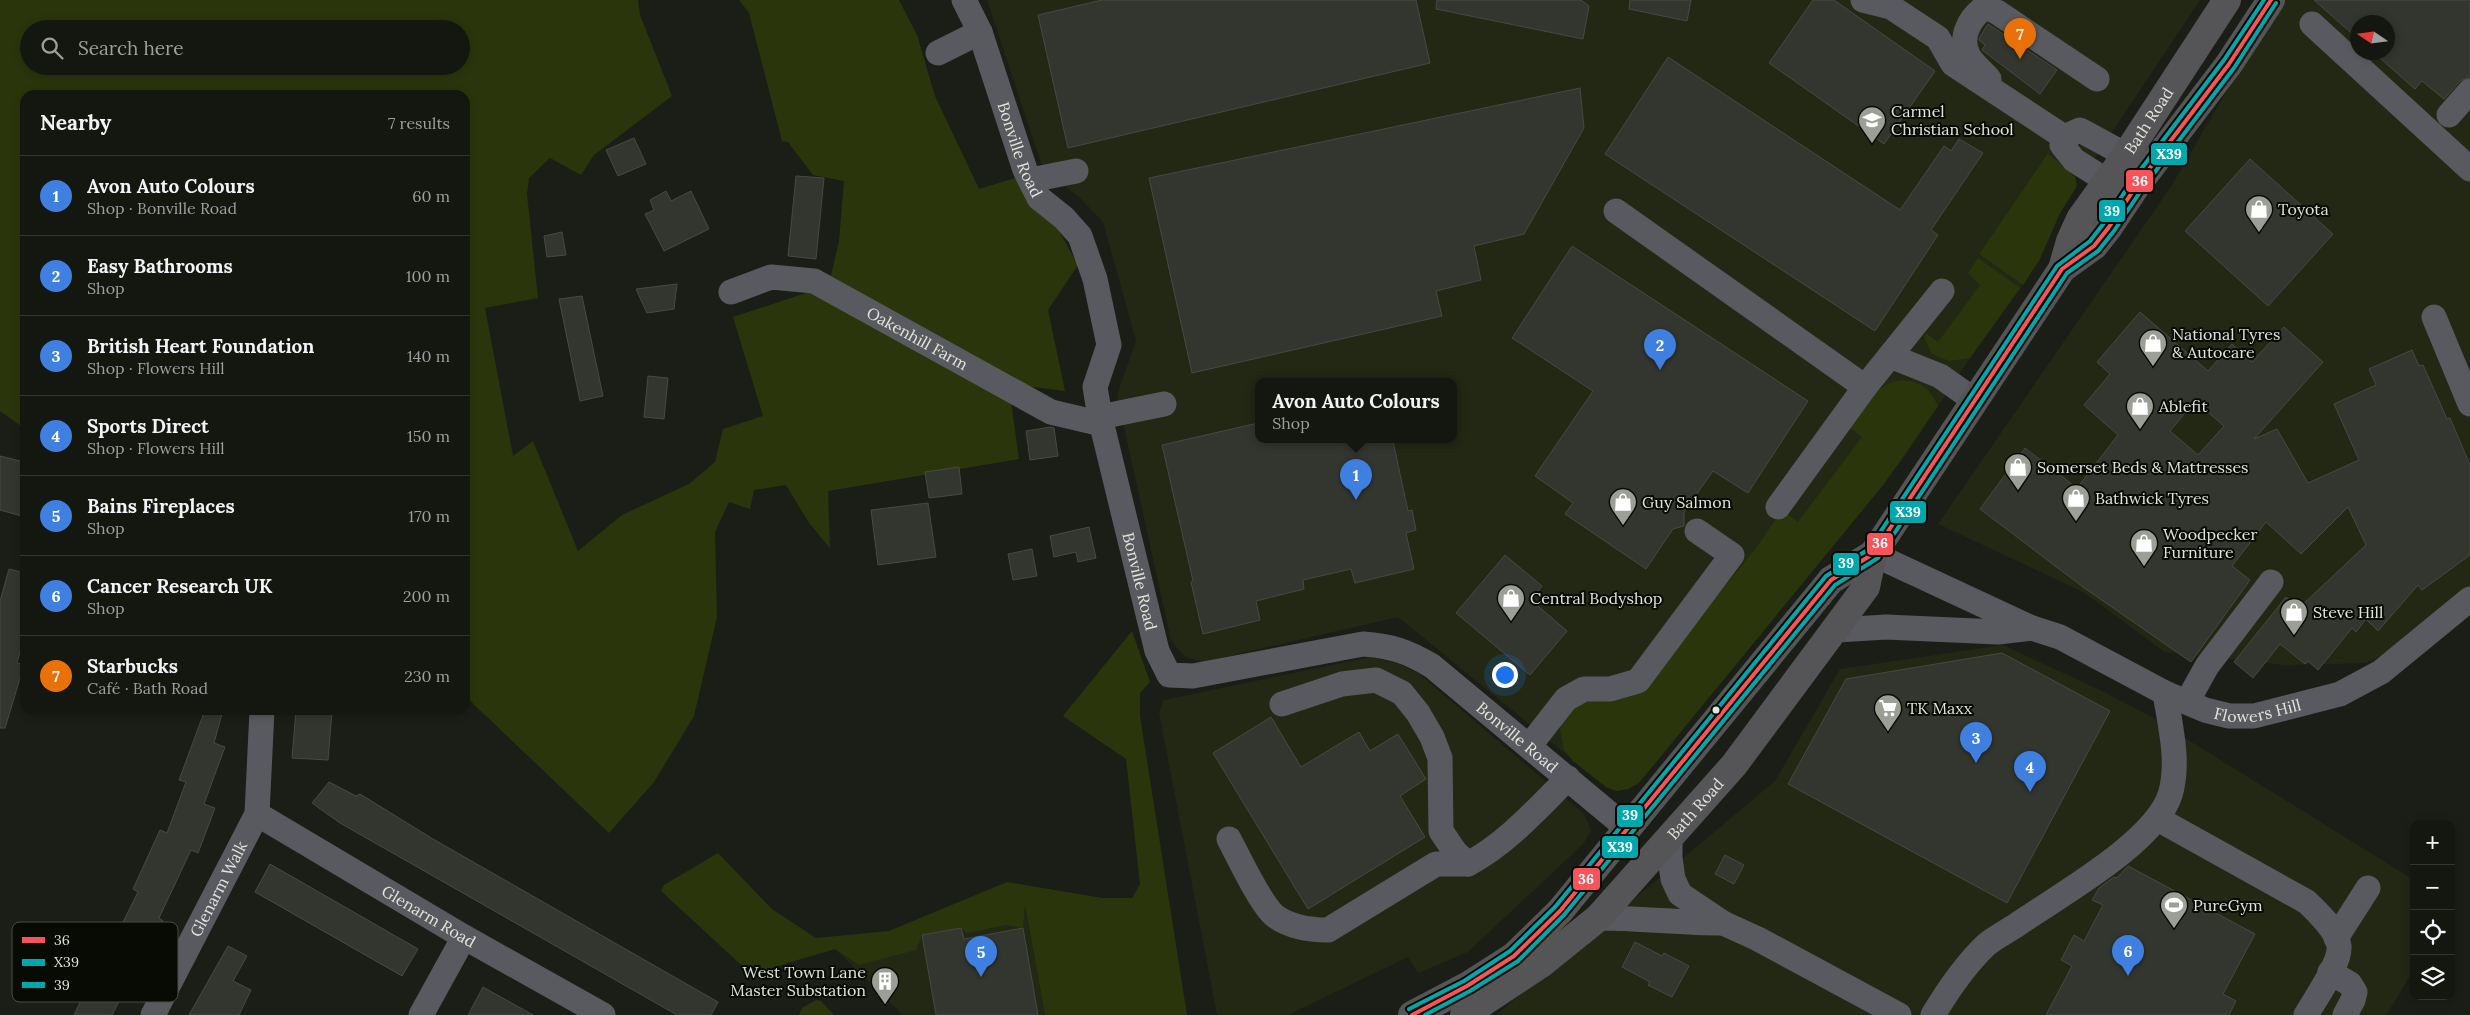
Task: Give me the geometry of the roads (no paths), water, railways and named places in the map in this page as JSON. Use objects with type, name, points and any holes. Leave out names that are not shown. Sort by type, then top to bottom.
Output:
[{"type":"highway","name":"Bath Road","points":[[1464,1015],[1541,964],[1598,918],[1670,835],[1734,766],[1837,630],[1866,588],[1873,554],[2062,269],[2070,241],[2080,219],[2126,155],[2227,0]]},
{"type":"highway","name":"Bath Road","points":[[2062,269],[2094,246],[2137,185],[2229,64],[2271,0]]},
{"type":"highway","name":"Bath Road","points":[[1412,1015],[1467,986],[1514,956],[1560,911],[1831,580],[1873,554]]},
{"type":"street","name":"Bonville Road","points":[[964,0],[980,32],[1025,170],[1039,198],[1064,218],[1080,236],[1095,279],[1109,345],[1095,387],[1101,420],[1157,651],[1169,675],[1193,676],[1363,644],[1388,646],[1412,654],[1432,666],[1530,745],[1628,829]]},
{"type":"street","points":[[1862,0],[1891,7],[1938,38],[1953,64],[2064,137]]},
{"type":"street","points":[[2005,98],[1969,55],[1964,40],[1968,27],[1977,12],[1985,7],[1997,12],[2097,79]]},
{"type":"street","points":[[2312,24],[2470,169]]},
{"type":"street","points":[[938,53],[980,32]]},
{"type":"street","points":[[2449,115],[2470,91]]},
{"type":"street","points":[[2064,137],[2080,130],[2126,155]]},
{"type":"street","points":[[2064,137],[2062,145],[2074,160],[2107,181],[2137,185]]},
{"type":"street","points":[[1031,180],[1076,172]]},
{"type":"street","points":[[1616,211],[1865,387]]},
{"type":"street","name":"Oakenhill Farm","points":[[731,292],[771,277],[814,281],[1051,412],[1101,420]]},
{"type":"street","points":[[1778,507],[1865,387],[1942,291]]},
{"type":"street","points":[[2434,317],[2470,404]]},
{"type":"street","points":[[1890,356],[1940,376],[1974,400]]},
{"type":"street","points":[[1101,420],[1164,404]]},
{"type":"street","points":[[1530,745],[1566,699],[1584,689],[1610,689],[1638,681],[1732,555],[1697,531]]},
{"type":"street","name":"Flowers Hill","points":[[1873,554],[2032,628],[2060,636],[2176,698],[2229,716],[2254,716],[2340,694],[2381,672],[2470,599]]},
{"type":"street","points":[[1933,1015],[1949,989],[1987,944],[2133,845],[2158,819],[2170,795],[2174,766],[2173,740],[2176,698],[2207,666],[2272,582]]},
{"type":"street","name":"Flowers Hill","points":[[1837,630],[1886,627],[1998,632],[2032,628]]},
{"type":"street","points":[[1282,704],[1342,684],[1376,680],[1402,693],[1418,713],[1432,737],[1440,758],[1441,831],[1455,852],[1468,864]]},
{"type":"street","points":[[257,814],[262,715]]},
{"type":"street","points":[[1229,839],[1250,879],[1274,916],[1310,930],[1328,930],[1436,864],[1468,864],[1489,852],[1531,815],[1568,778]]},
{"type":"street","name":"Glenarm Road","points":[[257,814],[464,937],[603,1015]]},
{"type":"street","name":"Glenarm Walk","points":[[178,967],[257,814]]},
{"type":"street","points":[[2158,819],[2308,902],[2336,938],[2339,946],[2338,958],[2306,1015]]},
{"type":"street","points":[[1670,835],[1670,858],[1673,879],[1680,894],[1723,923],[1758,939],[1899,1015]]},
{"type":"street","points":[[2336,938],[2368,888]]},
{"type":"street","points":[[1598,918],[1643,918],[1691,923],[1723,923]]},
{"type":"street","points":[[421,1015],[464,937]]},
{"type":"street","points":[[2330,972],[2350,984],[2355,992],[2354,1000],[2345,1015]]},
{"type":"street","name":"Glenarm Walk","points":[[153,1015],[160,1002]]},
{"type":"place","name":"Starbucks","points":[[2020,59]]},
{"type":"place","name":"Carmel Christian School","points":[[1872,144]]},
{"type":"place","name":"Toyota","points":[[2259,233]]},
{"type":"place","name":"National Tyres & Autocare","points":[[2153,367]]},
{"type":"place","name":"Easy Bathrooms","points":[[1660,370]]},
{"type":"place","name":"Ablefit","points":[[2140,430]]},
{"type":"place","name":"Somerset Beds & Mattresses","points":[[2018,491]]},
{"type":"place","name":"Avon Auto Colours","points":[[1356,500]]},
{"type":"place","name":"Bathwick Tyres","points":[[2076,522]]},
{"type":"place","name":"Guy Salmon","points":[[1623,526]]},
{"type":"place","name":"Woodpecker Furniture","points":[[2144,567]]},
{"type":"place","name":"Central Bodyshop","points":[[1511,622]]},
{"type":"place","name":"Steve Hill","points":[[2294,636]]},
{"type":"place","name":"TK Maxx","points":[[1888,732]]},
{"type":"place","name":"British Heart Foundation","points":[[1976,763]]},
{"type":"place","name":"Sports Direct","points":[[2030,792]]},
{"type":"place","name":"PureGym","points":[[2174,929]]},
{"type":"place","name":"Cancer Research UK","points":[[2128,976]]},
{"type":"place","name":"Bains Fireplaces","points":[[981,977]]},
{"type":"place","name":"West Town Lane Master Substation","points":[[885,1005]]}]
